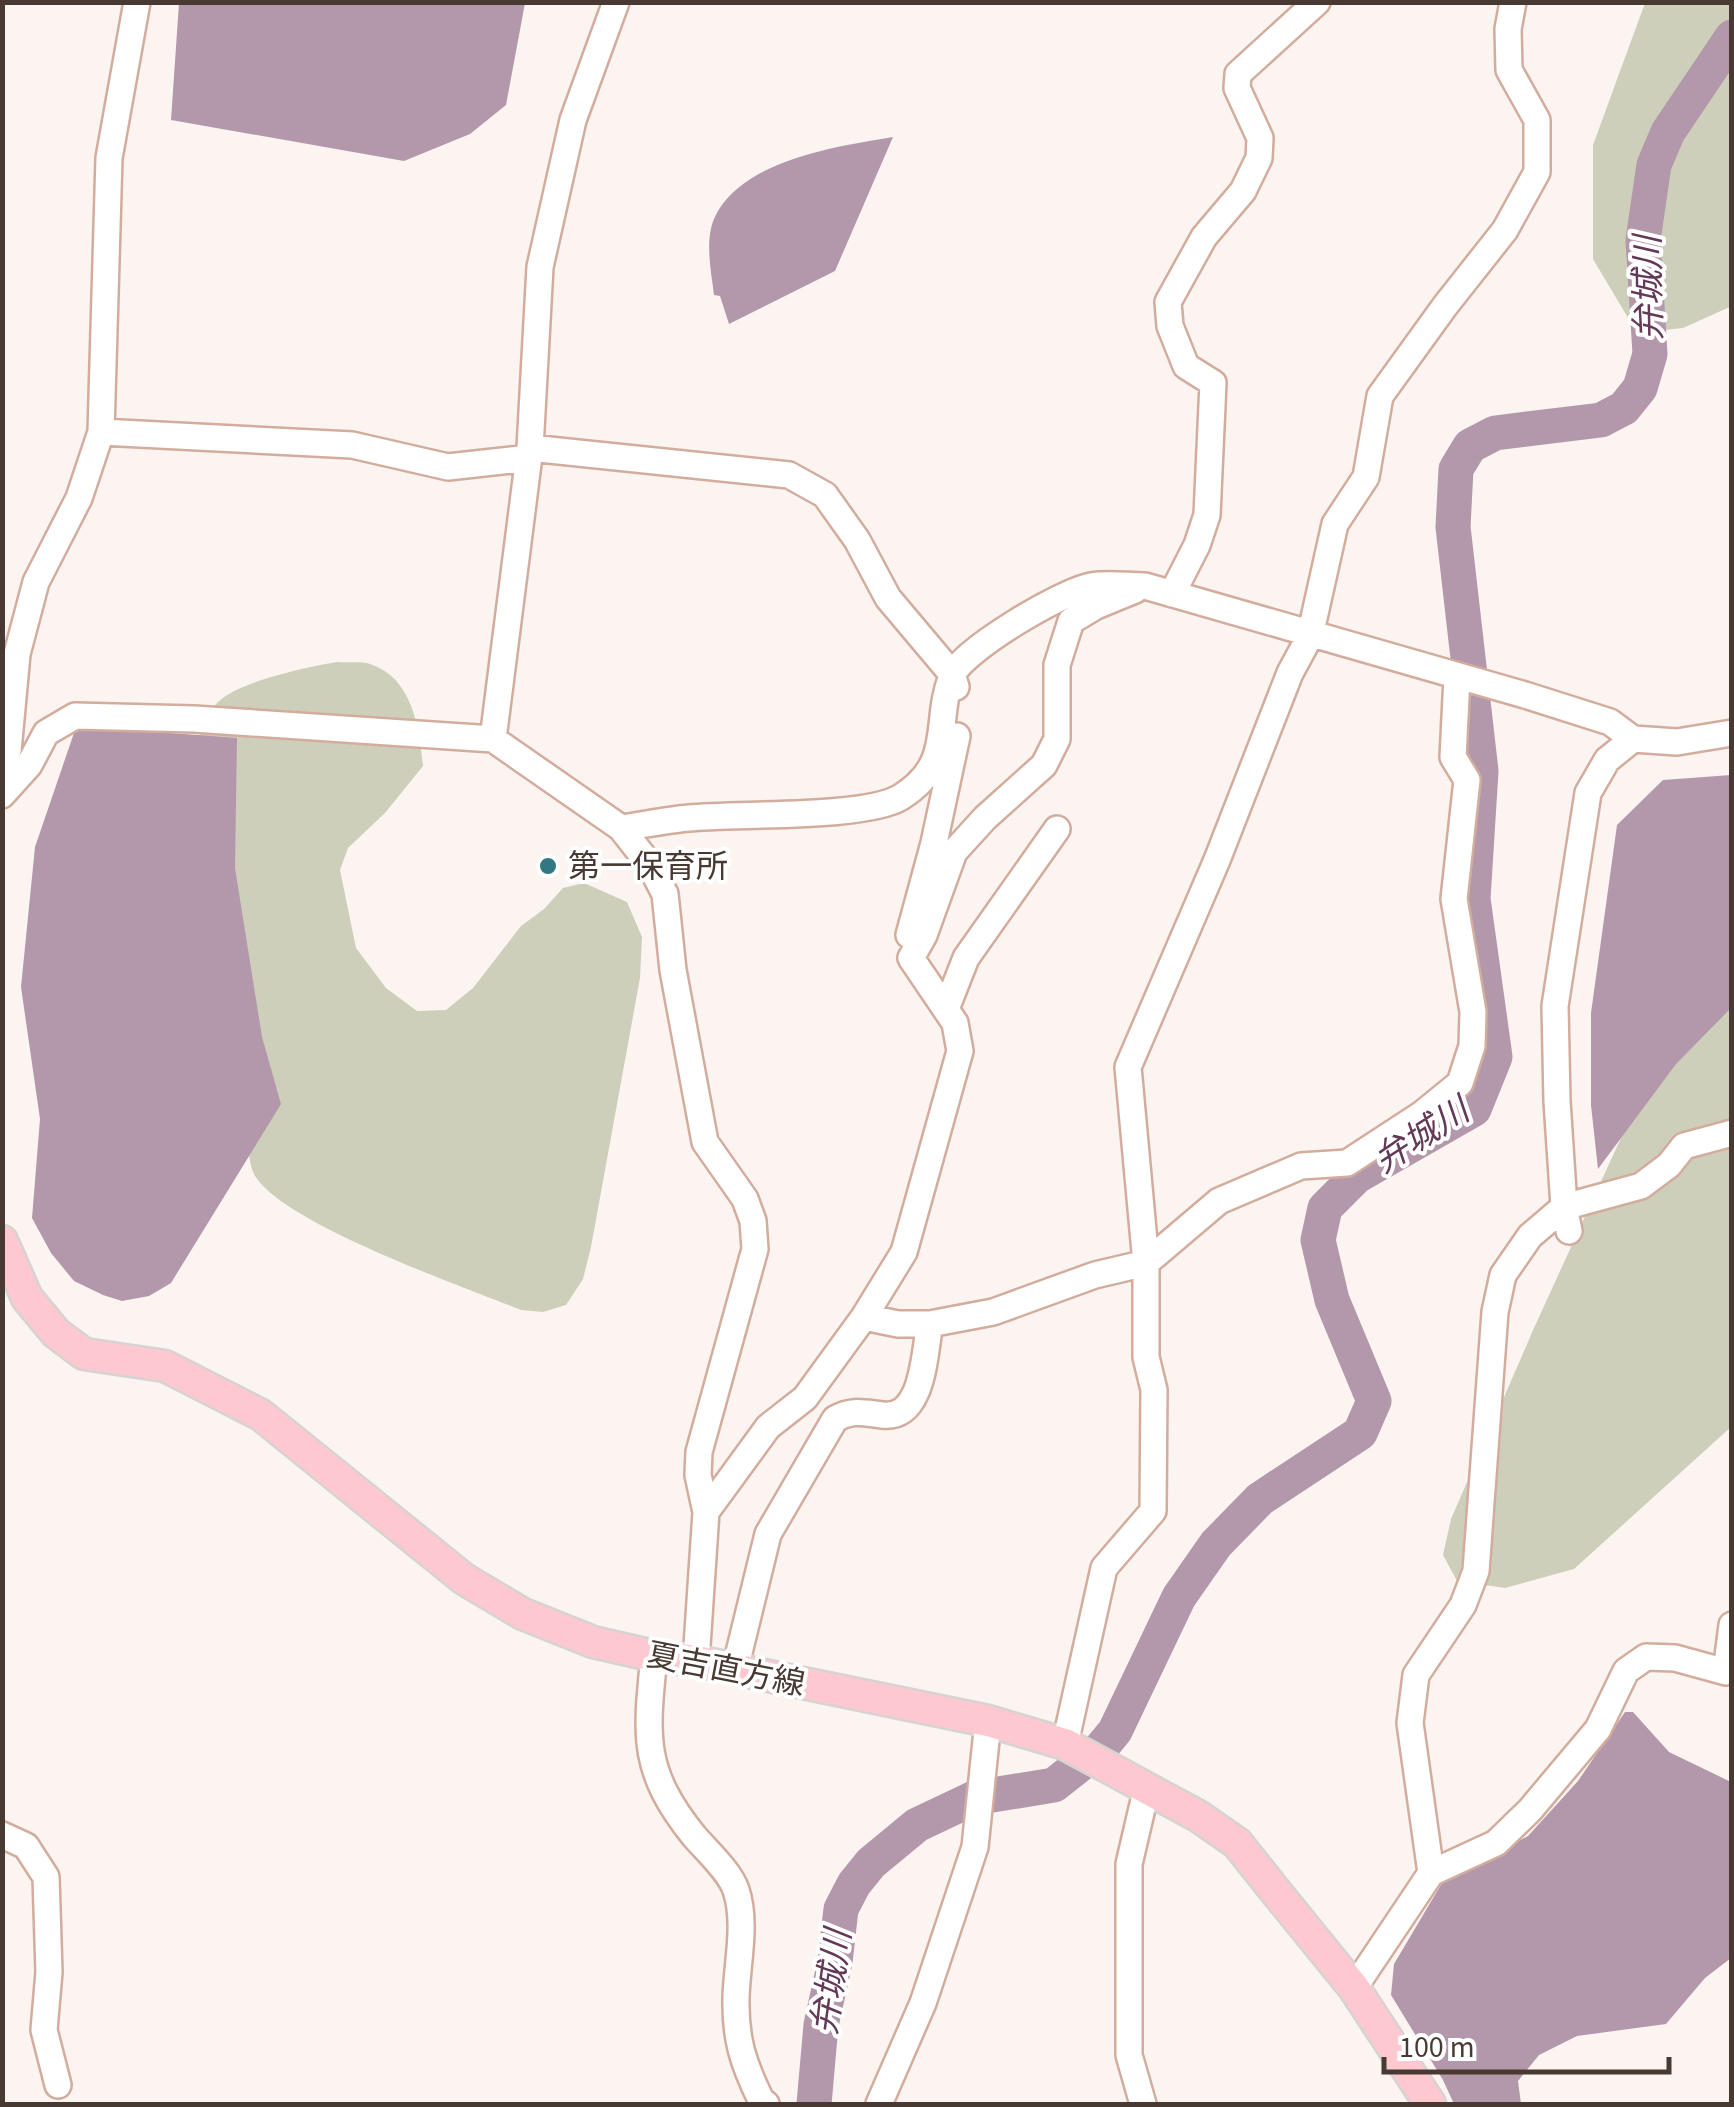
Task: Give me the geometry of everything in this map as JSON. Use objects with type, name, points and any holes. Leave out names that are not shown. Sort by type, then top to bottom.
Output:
[{"type":"main road","name":"夏吉直方線","points":[[2,1242],[27,1298],[56,1333],[84,1354],[164,1366],[261,1416],[464,1579],[523,1614],[593,1642],[988,1721],[1065,1744],[1198,1816],[1237,1844],[1354,1988],[1430,2104]]},
{"type":"street","points":[[2,766],[8,751],[17,654],[36,582],[78,498],[101,432],[109,158],[137,2]]},
{"type":"street","points":[[493,740],[530,453],[540,267],[573,120],[616,2]]},
{"type":"street","points":[[1172,594],[1197,545],[1207,515],[1213,383],[1186,366],[1170,326],[1168,302],[1204,237],[1243,191],[1259,158],[1260,138],[1237,88],[1238,74],[1317,2]]},
{"type":"street","points":[[1065,1744],[1104,1568],[1153,1511],[1154,1390],[1146,1357],[1146,1263],[1128,1067],[1217,860],[1290,674],[1310,636],[1335,524],[1366,477],[1380,396],[1505,230],[1537,172],[1537,120],[1509,70],[1508,30],[1514,2]]},
{"type":"street","points":[[101,432],[352,445],[448,467],[530,453],[789,475],[825,495],[857,540],[888,598],[952,674],[960,722],[934,843],[908,932],[911,958],[955,1022],[960,1052],[904,1252],[864,1317],[805,1398],[768,1427],[706,1512]]},
{"type":"street","points":[[621,828],[688,818],[858,809],[897,800],[921,782],[936,758],[952,674],[964,659],[1053,600],[1091,586],[1145,586],[1610,722],[1634,739],[1677,742],[1732,733]]},
{"type":"street","points":[[911,958],[924,935],[954,852],[1044,765],[1057,738],[1057,665],[1072,621],[1096,606],[1145,586]]},
{"type":"street","points":[[864,1317],[898,1324],[930,1324],[993,1312],[1095,1274],[1146,1263],[1220,1201],[1301,1166],[1347,1164],[1422,1114],[1460,1083],[1472,1046],[1473,1012],[1454,899],[1467,780],[1453,756],[1457,677]]},
{"type":"street","points":[[2,795],[29,765],[46,734],[75,716],[194,718],[493,740],[621,828],[650,865],[665,894],[673,970],[705,1142],[745,1199],[753,1221],[755,1249],[699,1452],[698,1475],[706,1512],[696,1661]]},
{"type":"street","points":[[1567,1219],[1554,1006],[1588,793],[1606,760],[1634,739]]},
{"type":"street","points":[[946,1009],[966,958],[1057,829]]},
{"type":"street","points":[[1431,1873],[1410,1723],[1416,1675],[1463,1605],[1476,1571],[1495,1312],[1503,1275],[1530,1236],[1641,1186],[1669,1165],[1684,1146],[1732,1133]]},
{"type":"street","points":[[735,1669],[768,1534],[835,1419],[862,1411],[888,1416],[913,1402],[930,1324]]},
{"type":"street","points":[[1354,1988],[1431,1873],[1496,1842],[1530,1810],[1598,1729],[1626,1671],[1646,1657],[1675,1658],[1729,1674],[1732,1625]]},
{"type":"street","points":[[654,1656],[647,1730],[658,1779],[671,1806],[736,1888],[740,1925],[736,2001],[741,2058],[761,2103]]},
{"type":"street","points":[[878,2104],[923,2002],[975,1847],[988,1721]]},
{"type":"street","points":[[1135,1780],[1128,1864],[1129,2054],[1143,2104]]},
{"type":"street","points":[[2,1835],[26,1846],[46,1877],[49,1972],[44,2030],[58,2085]]},
{"type":"green space","points":[[1645,3],[1731,3],[1732,306],[1683,328],[1637,333],[1593,259],[1593,145]]},
{"type":"green space","points":[[337,662],[370,664],[396,681],[411,706],[419,736],[423,766],[385,813],[348,848],[340,870],[356,948],[386,988],[417,1011],[446,1010],[473,988],[521,926],[563,888],[584,883],[627,902],[642,937],[640,978],[591,1247],[583,1279],[566,1305],[543,1312],[521,1310],[376,1252],[299,1213],[271,1193],[254,1174],[195,746],[213,708],[234,691],[278,675]]},
{"type":"green space","points":[[1731,909],[1731,1427],[1574,1569],[1505,1588],[1457,1581],[1443,1555],[1451,1519],[1712,939]]},
{"type":"shaded area","points":[[179,2],[525,3],[506,105],[470,134],[404,161],[171,120]]},
{"type":"shaded area","points":[[893,137],[835,271],[729,324],[720,296],[714,295],[709,241],[713,220],[732,193],[773,167],[797,158]]},
{"type":"shaded area","points":[[118,729],[237,738],[235,868],[262,1037],[281,1104],[171,1283],[149,1296],[122,1301],[74,1281],[51,1253],[32,1218],[40,1119],[21,987],[35,847],[75,730]]},
{"type":"shaded area","points":[[1731,775],[1731,1008],[1676,1064],[1598,1169],[1591,1105],[1591,1013],[1617,825],[1663,780]]},
{"type":"shaded area","points":[[1625,1712],[1633,1712],[1669,1752],[1731,1782],[1731,1958],[1705,1978],[1666,2024],[1577,2036],[1539,2055],[1518,2081],[1521,2104],[1454,2104],[1391,1995],[1394,1964],[1442,1883],[1528,1836],[1578,1781]]},
{"type":"waterway","name":"弁城川","points":[[814,2104],[821,2025],[835,1962],[841,1909],[871,1863],[917,1825],[974,1798],[1054,1785],[1101,1748],[1115,1731],[1179,1597],[1216,1544],[1260,1499],[1360,1433],[1374,1401],[1332,1300],[1318,1240],[1325,1208],[1357,1176],[1474,1109],[1495,1057],[1473,899],[1481,771],[1453,527],[1456,469],[1470,446],[1495,433],[1601,420],[1624,408],[1640,388],[1650,354],[1643,240],[1654,165],[1668,132],[1732,37]]},
{"type":"place","name":"第一保育所","points":[[548,866]]}]
